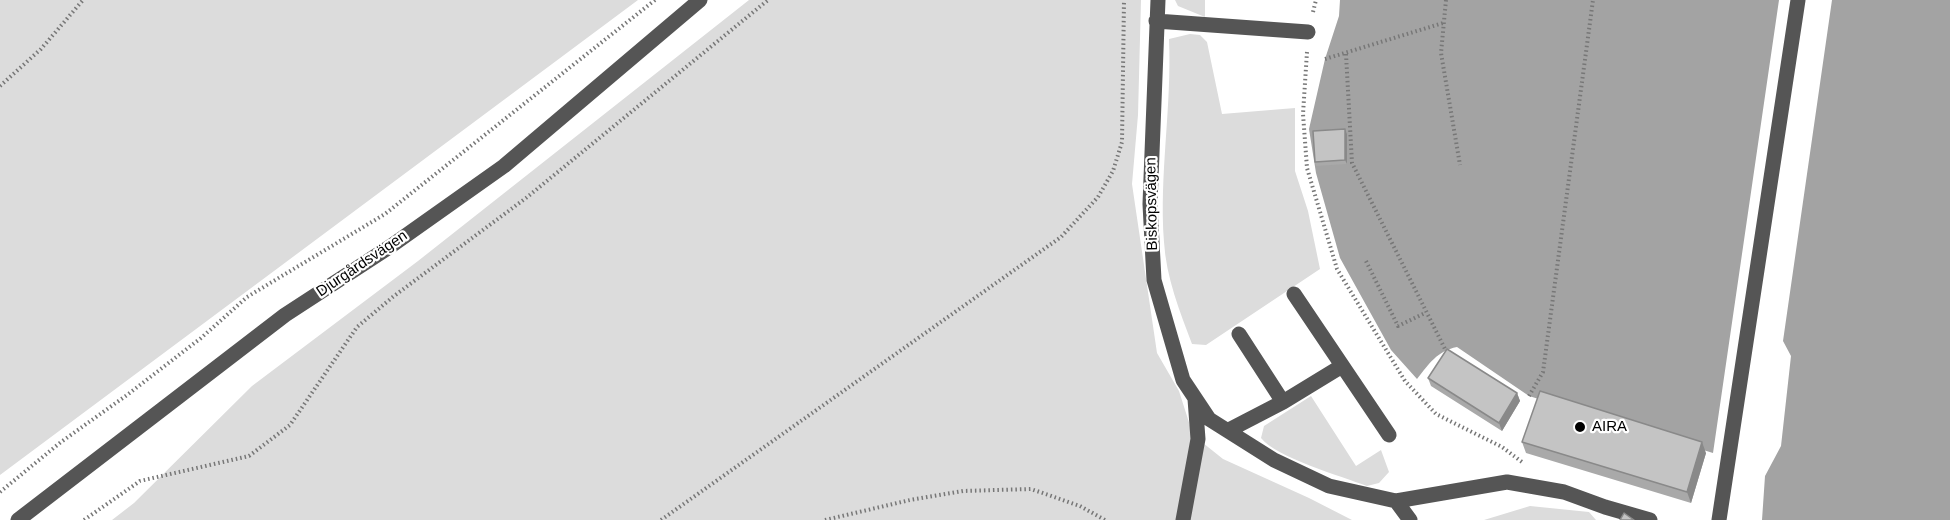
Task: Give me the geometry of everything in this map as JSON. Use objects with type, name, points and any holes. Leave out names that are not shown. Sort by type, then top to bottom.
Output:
[{"type":"street","name":"Djurgårdsvägen","points":[[18,520],[285,315],[391,246],[504,166],[700,0]]},
{"type":"street","name":"Biskopsvägen","points":[[1158,0],[1150,204],[1154,280],[1183,380],[1209,419],[1274,460],[1329,486],[1396,501],[1507,482],[1564,492],[1650,520]]},
{"type":"street","points":[[1719,520],[1798,0]]},
{"type":"street","points":[[1156,21],[1308,32]]},
{"type":"street","points":[[1294,294],[1389,435]]},
{"type":"street","points":[[1239,334],[1283,402]]},
{"type":"street","points":[[1229,430],[1283,402],[1342,366]]},
{"type":"street","name":"Biskopsvägen","points":[[1183,520],[1198,439],[1195,399]]},
{"type":"street","points":[[1396,501],[1410,520]]},
{"type":"path","points":[[0,86],[41,49],[83,0]]},
{"type":"path","points":[[0,492],[61,442],[201,338],[247,297],[385,214],[655,0]]},
{"type":"path","points":[[84,520],[140,481],[249,456],[290,426],[357,327],[394,296],[526,198],[768,0]]},
{"type":"path","points":[[661,520],[1061,237],[1098,198],[1113,171],[1122,142],[1124,0]]},
{"type":"path","points":[[1446,0],[1441,53],[1460,165]]},
{"type":"path","points":[[1529,396],[1543,372],[1593,0]]},
{"type":"path","points":[[1325,59],[1443,23]]},
{"type":"path","points":[[1308,32],[1303,114],[1307,168],[1337,269],[1405,381],[1436,414],[1502,447],[1528,466]]},
{"type":"path","points":[[1346,54],[1352,163],[1444,349]]},
{"type":"path","points":[[1366,261],[1398,326],[1425,313]]},
{"type":"path","points":[[825,520],[910,500],[963,491],[1031,489],[1080,506],[1105,520]]},
{"type":"shaded area","points":[[0,0],[638,0],[0,475]]},
{"type":"shaded area","points":[[749,0],[1141,0],[1138,115],[1132,184],[1157,353],[1179,391],[1193,435],[1223,459],[1352,520],[112,520],[134,503],[252,386],[418,261]]},
{"type":"shaded area","points":[[1175,0],[1205,0],[1205,17],[1178,6]]},
{"type":"shaded area","points":[[1340,0],[1779,0],[1713,453],[1529,396],[1457,347],[1439,355],[1417,379],[1391,350],[1340,258],[1316,173],[1309,129],[1325,59],[1339,16]]},
{"type":"shaded area","points":[[1832,0],[1950,0],[1950,520],[1762,520],[1765,476],[1781,446],[1791,356],[1783,341]]},
{"type":"shaded area","points":[[1190,34],[1200,35],[1207,42],[1222,114],[1295,108],[1295,171],[1308,211],[1320,269],[1206,345],[1192,344],[1178,307],[1164,242],[1163,191],[1169,90],[1169,39]]},
{"type":"shaded area","points":[[1311,396],[1356,466],[1381,450],[1389,472],[1379,483],[1367,486],[1310,466],[1281,453],[1261,438],[1264,426]]},
{"type":"shaded area","points":[[1530,506],[1589,512],[1596,520],[1484,520]]},
{"type":"building","points":[[1345,129],[1345,160],[1315,162],[1313,131]]},
{"type":"building","points":[[1447,349],[1517,393],[1499,423],[1428,378]]},
{"type":"building","name":"AIRA","points":[[1540,391],[1702,442],[1687,492],[1522,442]]},
{"type":"building","points":[[1624,513],[1634,520],[1620,520]]},
{"type":"place","name":"AIRA","points":[[1580,427]]}]
